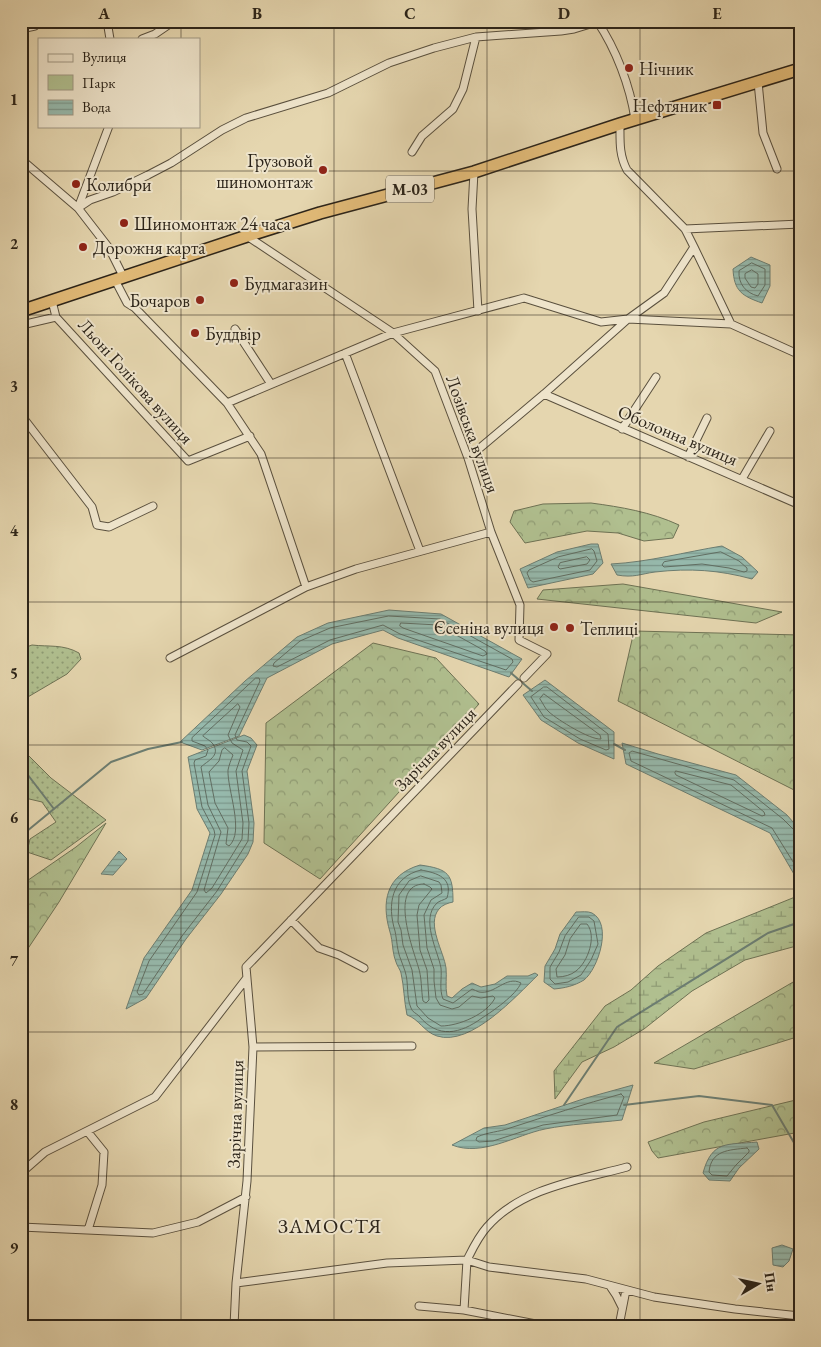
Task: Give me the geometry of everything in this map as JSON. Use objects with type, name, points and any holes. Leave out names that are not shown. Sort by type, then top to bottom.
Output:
[{"type":"highway","name":"М-03","points":[[23,310],[320,213],[474,172],[635,119],[800,70]]},
{"type":"street","points":[[107,21],[110,38]]},
{"type":"street","points":[[145,38],[155,34],[174,21]]},
{"type":"street","points":[[78,208],[90,200],[113,192],[148,175],[176,160],[222,130],[246,118],[328,94],[389,63],[476,37],[561,31],[597,22],[604,33],[626,83],[635,119]]},
{"type":"street","points":[[21,29],[35,26]]},
{"type":"street","points":[[412,152],[422,136],[453,109],[463,89],[476,37]]},
{"type":"street","points":[[758,82],[763,132],[777,169]]},
{"type":"street","points":[[620,124],[621,160],[627,170],[685,229],[731,324]]},
{"type":"street","points":[[78,208],[108,128]]},
{"type":"street","points":[[21,156],[23,161],[78,208],[109,248],[127,303],[135,308],[227,403],[250,436],[261,454],[306,586]]},
{"type":"street","points":[[474,172],[472,209],[478,310]]},
{"type":"street","points":[[685,229],[800,224]]},
{"type":"street","name":"Лозівська вулиця","points":[[247,236],[393,333],[435,371],[468,458],[491,532],[520,605],[519,640],[546,654],[524,678]]},
{"type":"street","points":[[468,458],[544,394],[628,319],[664,293],[694,247]]},
{"type":"street","points":[[227,403],[393,333],[524,298],[601,322],[628,319],[731,324],[800,356]]},
{"type":"street","name":"Льоні Голікова вулиця","points":[[52,301],[56,317],[188,461],[250,436]]},
{"type":"street","name":"Льоні Голікова вулиця","points":[[23,310],[24,325],[56,317]]},
{"type":"street","points":[[235,329],[271,384]]},
{"type":"street","points":[[345,353],[420,551]]},
{"type":"street","points":[[622,429],[656,377]]},
{"type":"street","name":"Оболонна вулиця","points":[[544,394],[800,505]]},
{"type":"street","points":[[21,415],[92,508],[97,525],[109,527],[153,506]]},
{"type":"street","points":[[688,457],[707,418]]},
{"type":"street","points":[[742,479],[770,431]]},
{"type":"street","points":[[170,658],[306,586],[356,569],[491,532]]},
{"type":"street","name":"Зарічна вулиця","points":[[234,1326],[236,1283],[246,1198],[253,1047],[246,967],[518,684]]},
{"type":"street","points":[[290,920],[319,948],[339,955],[364,968]]},
{"type":"street","points":[[21,1173],[45,1152],[155,1097],[246,979]]},
{"type":"street","points":[[253,1047],[412,1046]]},
{"type":"street","points":[[87,1131],[104,1152],[102,1185],[88,1230]]},
{"type":"street","points":[[464,1310],[467,1260],[477,1240],[488,1226],[506,1209],[543,1190],[627,1167]]},
{"type":"street","points":[[21,1227],[153,1233],[198,1222],[246,1198]]},
{"type":"street","points":[[236,1283],[387,1263],[467,1260],[489,1267],[586,1279],[642,1295],[735,1309],[800,1316]]},
{"type":"street","points":[[609,1286],[622,1307]]},
{"type":"street","points":[[618,1326],[626,1290]]},
{"type":"street","points":[[622,1307],[630,1299],[642,1295]]},
{"type":"street","points":[[419,1306],[464,1310],[546,1326]]},
{"type":"green space","points":[[591,503],[636,511],[679,525],[673,538],[644,541],[618,533],[587,531],[525,543],[510,522],[514,511],[543,504]]},
{"type":"green space","points":[[623,584],[782,612],[756,623],[537,599],[543,590]]},
{"type":"green space","points":[[634,631],[800,635],[800,793],[618,701]]},
{"type":"green space","points":[[373,643],[436,658],[479,704],[320,879],[264,843],[266,723]]},
{"type":"green space","points":[[32,645],[67,648],[79,653],[81,659],[67,674],[21,701],[21,649]]},
{"type":"green space","points":[[21,748],[51,778],[106,820],[51,860],[27,852],[30,839],[56,822],[42,802],[25,798],[21,791]]},
{"type":"green space","points":[[106,823],[59,902],[21,959],[21,885],[76,847]]},
{"type":"green space","points":[[800,895],[800,945],[745,960],[692,991],[644,1029],[614,1047],[582,1062],[555,1099],[554,1071],[605,1006],[631,990],[658,966],[706,933]]},
{"type":"green space","points":[[800,978],[800,1036],[694,1069],[654,1063]]},
{"type":"green space","points":[[800,1099],[800,1132],[658,1158],[648,1142],[704,1122]]},
{"type":"water","points":[[751,257],[770,265],[770,286],[762,303],[744,295],[735,283],[733,269]]},
{"type":"water","points":[[598,544],[603,563],[593,574],[528,588],[520,569],[557,552]]},
{"type":"water","points":[[722,546],[742,557],[758,572],[752,579],[716,572],[692,570],[623,576],[617,575],[611,564],[653,559]]},
{"type":"water","points":[[389,610],[441,614],[522,659],[509,677],[398,638],[383,630],[332,644],[267,678],[239,736],[202,750],[180,742],[245,681],[297,637],[328,623]]},
{"type":"water","points":[[545,680],[614,732],[614,759],[578,743],[541,720],[523,695]]},
{"type":"water","points":[[244,735],[251,738],[257,745],[247,771],[254,823],[253,842],[248,854],[146,998],[126,1009],[144,958],[192,890],[210,833],[197,809],[188,757]]},
{"type":"water","points":[[622,743],[736,775],[787,815],[800,830],[800,880],[798,881],[770,833],[626,764]]},
{"type":"water","points":[[119,851],[127,859],[113,875],[101,874]]},
{"type":"water","points":[[420,865],[443,871],[450,879],[452,885],[453,902],[445,904],[440,908],[435,915],[434,922],[445,961],[447,996],[452,998],[472,983],[481,987],[495,984],[507,976],[528,976],[535,973],[538,975],[506,1006],[478,1027],[464,1034],[450,1037],[437,1036],[407,1015],[401,973],[396,963],[386,910],[389,891],[393,883],[400,875]]},
{"type":"water","points":[[576,912],[592,913],[602,927],[601,946],[598,957],[584,980],[577,984],[554,989],[544,982],[545,966],[555,949],[560,934]]},
{"type":"water","points":[[633,1085],[622,1120],[545,1129],[487,1147],[463,1148],[452,1145],[484,1128],[505,1125],[586,1098]]},
{"type":"water","points":[[757,1142],[759,1149],[739,1168],[730,1181],[709,1180],[703,1173],[707,1162],[716,1149],[729,1144]]},
{"type":"water","points":[[782,1245],[793,1249],[789,1261],[783,1267],[773,1265],[772,1248]]},
{"type":"waterway","points":[[511,673],[532,691]]},
{"type":"waterway","points":[[21,836],[111,762],[148,749],[182,742]]},
{"type":"waterway","points":[[614,744],[625,750]]},
{"type":"waterway","points":[[21,766],[54,809]]},
{"type":"waterway","points":[[564,1105],[617,1027],[768,933],[800,922]]},
{"type":"waterway","points":[[624,1105],[699,1096],[772,1105],[800,1153]]},
{"type":"place","name":"Нічник","points":[[629,68]]},
{"type":"place","name":"Нефтяник","points":[[717,105]]},
{"type":"place","name":"Грузовой шиномонтаж","points":[[323,170]]},
{"type":"place","name":"Колибри","points":[[76,184]]},
{"type":"place","name":"Шиномонтаж 24 часа","points":[[124,223]]},
{"type":"place","name":"Дорожня карта","points":[[83,247]]},
{"type":"place","name":"Будмагазин","points":[[234,283]]},
{"type":"place","name":"Бочаров","points":[[200,300]]},
{"type":"place","name":"Буддвір","points":[[195,333]]},
{"type":"place","name":"Єсеніна вулиця","points":[[554,627]]},
{"type":"place","name":"Теплиці","points":[[570,628]]},
{"type":"district","name":"ЗАМОСТЯ","points":[[330,1226]]}]
